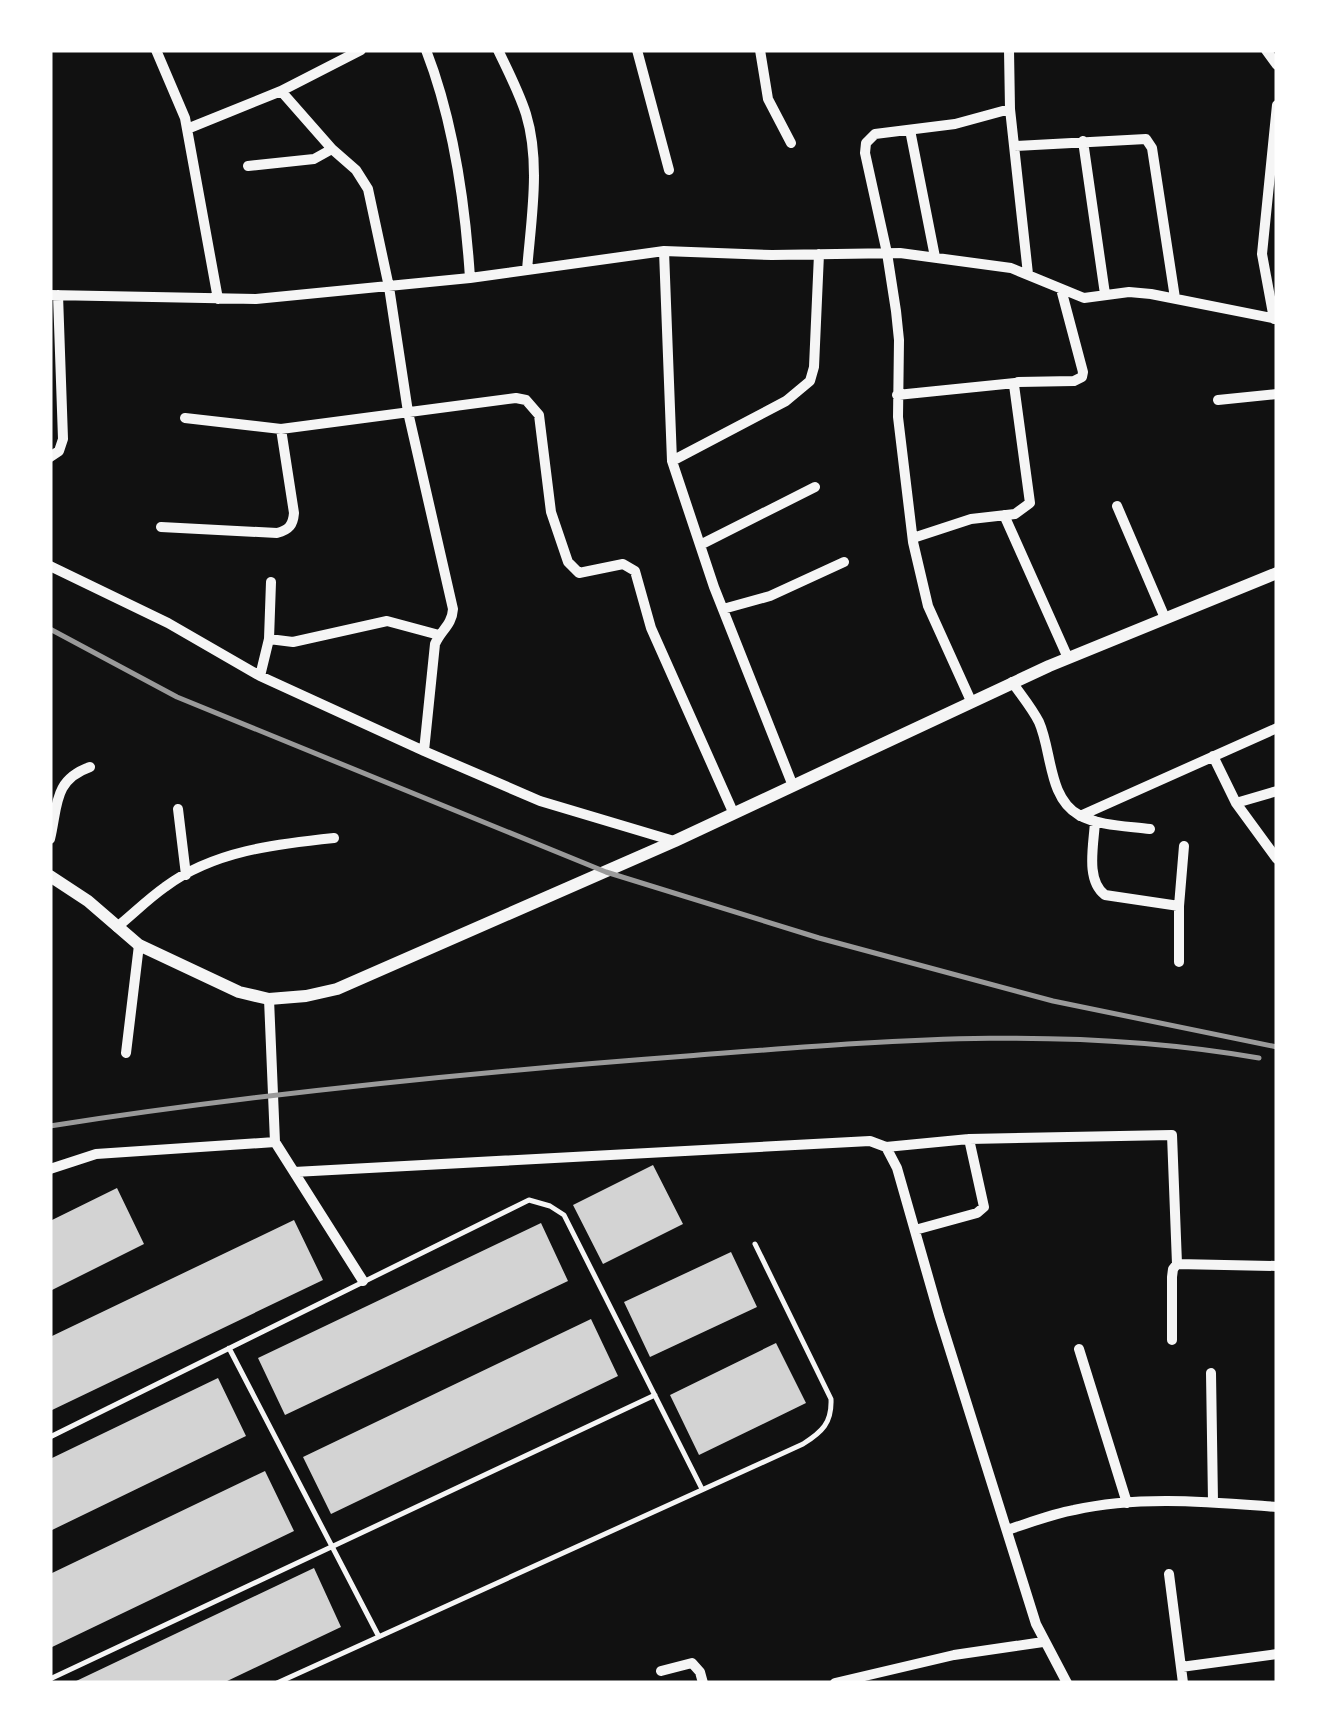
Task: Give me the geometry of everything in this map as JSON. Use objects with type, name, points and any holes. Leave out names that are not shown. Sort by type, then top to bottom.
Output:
[{"type":"street","points":[[156,50],[187,129],[218,299]]},
{"type":"street","points":[[187,129],[281,91],[361,50]]},
{"type":"street","points":[[426,50],[457,168],[470,278]]},
{"type":"street","points":[[498,50],[527,116],[532,142],[527,270]]},
{"type":"street","points":[[637,50],[669,170]]},
{"type":"street","points":[[760,50],[768,99],[791,143]]},
{"type":"street","points":[[1008,50],[1010,109],[1028,274]]},
{"type":"street","points":[[1266,50],[1277,65]]},
{"type":"street","points":[[281,91],[356,170],[368,190],[389,287],[408,412],[452,598],[452,618],[439,635],[424,751]]},
{"type":"street","points":[[50,456],[59,452],[63,439],[54,295],[256,299],[470,278],[664,251],[887,253],[936,257],[1028,274],[1084,298],[1129,292],[1276,319],[1262,254],[1271,196],[1277,105]]},
{"type":"street","points":[[971,701],[928,606],[912,538],[897,396],[899,340],[887,253],[865,154],[866,144],[875,134],[955,124],[1010,109]]},
{"type":"street","points":[[910,130],[936,257]]},
{"type":"street","points":[[1014,146],[1140,138],[1150,144],[1175,298]]},
{"type":"street","points":[[1083,141],[1105,294]]},
{"type":"street","points":[[248,166],[314,158],[332,149]]},
{"type":"street","points":[[664,251],[672,461],[723,609],[793,786]]},
{"type":"street","points":[[672,461],[786,402],[810,381],[814,367],[819,254]]},
{"type":"street","points":[[897,396],[1074,381],[1082,377],[1083,366],[1061,289]]},
{"type":"street","points":[[912,538],[971,519],[1022,512],[1030,503],[1015,384]]},
{"type":"street","points":[[1218,400],[1277,394]]},
{"type":"street","points":[[185,418],[281,429],[516,398],[535,406],[546,486],[568,562],[579,573],[623,564],[635,571],[652,628],[734,812]]},
{"type":"street","points":[[161,527],[286,530],[293,523],[294,513],[281,429]]},
{"type":"street","points":[[700,545],[815,487]]},
{"type":"street","points":[[1117,506],[1166,618]]},
{"type":"street","points":[[1004,515],[1068,658]]},
{"type":"street","points":[[723,609],[770,596],[844,562]]},
{"type":"street","points":[[50,566],[168,623],[260,676],[424,751],[540,802],[676,842]]},
{"type":"street","points":[[50,876],[88,901],[138,945],[238,992],[268,998],[337,989],[676,842],[1012,682],[1277,573]]},
{"type":"street","points":[[260,676],[269,639],[270,582]]},
{"type":"street","points":[[269,639],[293,642],[387,621],[439,635]]},
{"type":"street","points":[[1012,682],[1046,740],[1057,791],[1067,806],[1095,821],[1150,829]]},
{"type":"street","points":[[1080,816],[1277,728]]},
{"type":"street","points":[[1213,756],[1236,803],[1271,840],[1277,859]]},
{"type":"street","points":[[50,839],[59,794],[67,778],[90,767]]},
{"type":"street","points":[[1236,803],[1277,791]]},
{"type":"street","points":[[178,809],[186,875]]},
{"type":"street","points":[[1095,821],[1093,879],[1097,889],[1106,895],[1179,906]]},
{"type":"street","points":[[117,927],[167,886],[242,852],[334,838]]},
{"type":"street","points":[[1179,962],[1184,846]]},
{"type":"street","points":[[126,1053],[138,945]]},
{"type":"street","points":[[268,998],[276,1142],[362,1281]]},
{"type":"street","points":[[294,1172],[870,1141],[886,1147],[970,1139],[1172,1134],[1178,1264]]},
{"type":"street","points":[[916,1230],[977,1213],[984,1207],[970,1139]]},
{"type":"street","points":[[50,1169],[96,1154],[276,1142]]},
{"type":"street","points":[[886,1147],[897,1168],[1043,1642],[1067,1683]]},
{"type":"street","points":[[1172,1340],[1172,1277],[1178,1264],[1277,1266]]},
{"type":"street","points":[[1079,1350],[1127,1503]]},
{"type":"street","points":[[1211,1372],[1213,1502]]},
{"type":"street","points":[[1007,1530],[1074,1510],[1127,1503],[1213,1502],[1277,1507]]},
{"type":"street","points":[[1168,1574],[1184,1683]]},
{"type":"street","points":[[835,1683],[954,1655],[1043,1642]]},
{"type":"street","points":[[1181,1667],[1277,1654]]},
{"type":"street","points":[[661,1671],[692,1663],[703,1683]]},
{"type":"lane","points":[[50,1437],[529,1200],[564,1215],[702,1490]]},
{"type":"lane","points":[[277,1683],[822,1432],[832,1415],[831,1399],[755,1244]]},
{"type":"lane","points":[[229,1348],[378,1635]]},
{"type":"lane","points":[[50,1679],[656,1396]]},
{"type":"building","points":[[653,1165],[683,1224],[603,1264],[573,1205]]},
{"type":"building","points":[[117,1188],[144,1244],[50,1291],[50,1221]]},
{"type":"building","points":[[294,1220],[323,1280],[50,1411],[50,1337]]},
{"type":"building","points":[[541,1223],[568,1281],[285,1415],[258,1358]]},
{"type":"building","points":[[731,1252],[757,1307],[650,1357],[624,1302]]},
{"type":"building","points":[[591,1319],[618,1376],[331,1514],[303,1457]]},
{"type":"building","points":[[776,1343],[806,1403],[699,1455],[670,1395]]},
{"type":"building","points":[[218,1378],[246,1436],[50,1531],[50,1459]]},
{"type":"building","points":[[265,1471],[294,1531],[50,1648],[50,1574]]},
{"type":"building","points":[[314,1568],[341,1627],[223,1683],[72,1683]]},
{"type":"railway","points":[[50,629],[177,697],[606,872],[819,938],[1053,1001],[1277,1047]]},
{"type":"railway","points":[[50,1126],[209,1103],[448,1076],[902,1041],[1114,1041],[1259,1058]]}]
